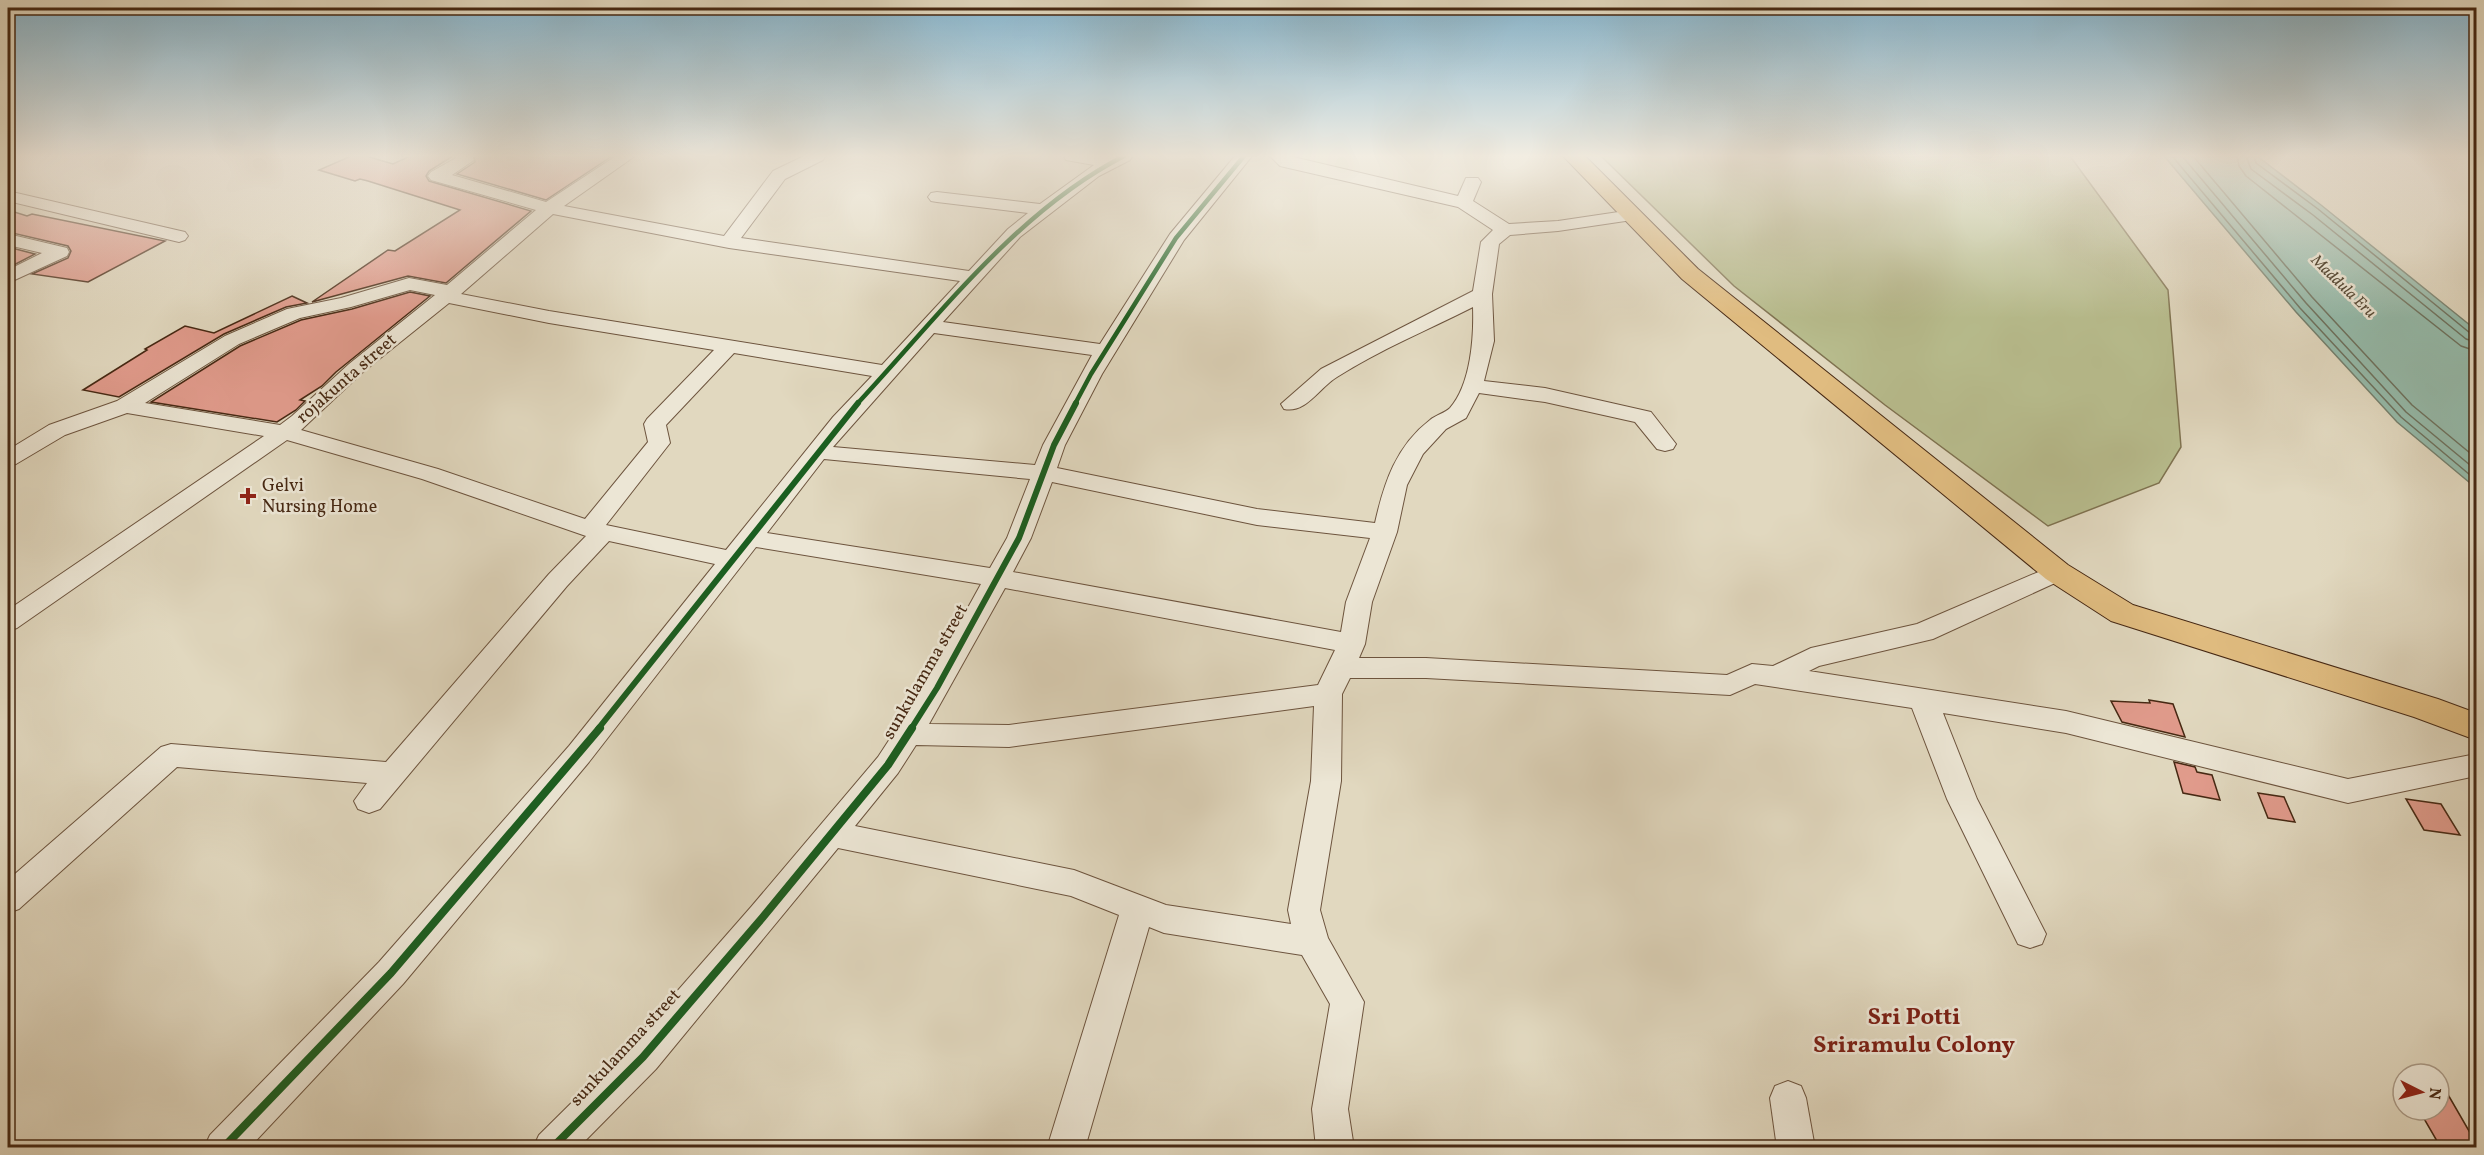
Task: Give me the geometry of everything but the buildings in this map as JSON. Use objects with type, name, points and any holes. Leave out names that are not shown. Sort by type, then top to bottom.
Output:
[{"type":"main road","points":[[1627,210],[1690,274],[2057,572],[2122,613],[2426,708],[2476,727]]},
{"type":"street","points":[[62,210],[179,236]]},
{"type":"street","name":"rojakunta street","points":[[8,622],[300,421],[356,368],[449,294],[547,210]]},
{"type":"street","points":[[559,210],[729,242],[973,277]]},
{"type":"street","points":[[729,242],[753,210]]},
{"type":"street","points":[[224,1148],[391,973],[579,754],[841,422],[1014,233],[1045,210]]},
{"type":"street","name":"sunkulamma street","points":[[552,1148],[643,1057],[888,765],[937,688],[1019,538],[1054,445],[1091,374],[1176,238],[1199,210]]},
{"type":"street","points":[[1474,210],[1504,230]]},
{"type":"street","points":[[1335,1148],[1330,1109],[1347,1002],[1312,942],[1304,910],[1326,781],[1328,694],[1347,656],[1359,602],[1385,532],[1395,485],[1413,451],[1438,424],[1458,413],[1472,386],[1484,341],[1482,294],[1490,242],[1504,230],[1558,226],[1632,215]]},
{"type":"street","points":[[8,240],[60,252],[8,277]]},
{"type":"street","points":[[8,459],[57,430],[125,406],[232,340],[294,313],[344,303],[409,284],[549,317],[887,372]]},
{"type":"street","points":[[1292,404],[1328,373],[1482,294]]},
{"type":"street","points":[[928,326],[1106,351]]},
{"type":"street","points":[[369,801],[490,662],[597,531],[658,443],[655,424],[729,346]]},
{"type":"street","points":[[1472,386],[1545,395],[1644,417],[1665,444]]},
{"type":"street","points":[[125,406],[283,432],[430,474],[597,531],[734,560]]},
{"type":"street","points":[[818,452],[1044,473],[1257,517],[1385,532]]},
{"type":"street","points":[[751,538],[997,578],[1347,656],[1426,668],[1730,685],[1752,674],[1923,699],[2066,722],[2348,791],[2476,765]]},
{"type":"street","points":[[1777,676],[1811,657],[1924,632],[2057,572]]},
{"type":"street","points":[[908,734],[1009,736],[1328,694]]},
{"type":"street","points":[[1923,699],[1962,799],[2030,934]]},
{"type":"street","points":[[8,899],[171,755],[393,774]]},
{"type":"street","points":[[831,834],[1074,883],[1164,918],[1312,942]]},
{"type":"street","points":[[1066,1148],[1138,908]]},
{"type":"street","points":[[1788,1098],[1796,1148]]},
{"type":"shaded area","points":[[1656,210],[2109,210],[2168,290],[2181,447],[2159,483],[2048,526],[1885,405],[1734,286]]},
{"type":"water","name":"Maddula Eru","points":[[2210,210],[2327,210],[2476,330],[2476,488],[2397,422],[2296,312]]},
{"type":"cycle path","points":[[223,1148],[391,973],[579,754],[841,422],[1014,233],[1044,210]]},
{"type":"cycle path","points":[[552,1148],[643,1057],[763,917],[888,765],[937,688],[1019,538],[1054,445],[1091,374],[1176,238],[1199,210]]},
{"type":"place","name":"Gelvi Nursing Home","points":[[248,496]]},
{"type":"district","name":"Sri Potti Sriramulu Colony","points":[[1914,1032]]}]
